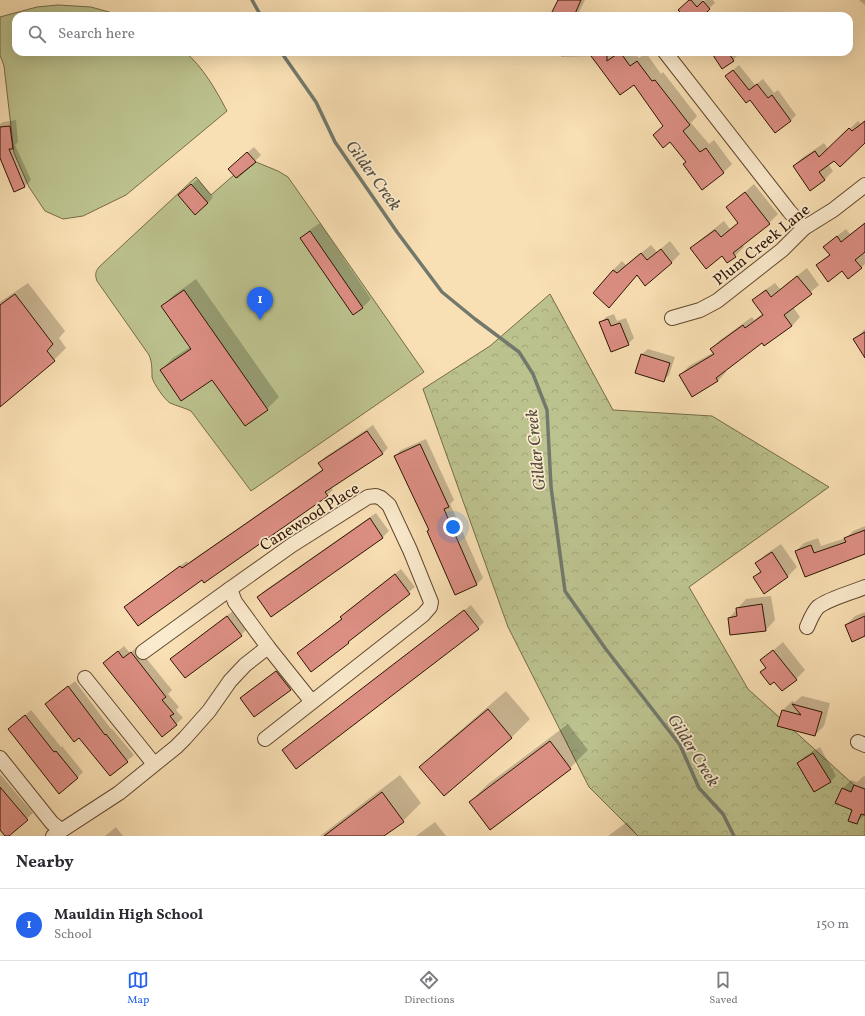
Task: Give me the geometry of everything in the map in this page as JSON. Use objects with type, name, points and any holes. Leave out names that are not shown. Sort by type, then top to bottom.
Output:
[{"type":"street","points":[[668,56],[789,211],[804,228]]},
{"type":"street","name":"Plum Creek Lane","points":[[672,318],[700,310],[717,301],[782,250],[804,228],[833,210],[865,185]]},
{"type":"street","name":"Canewood Place","points":[[143,652],[292,545],[368,497],[376,496],[381,498],[389,505],[410,550],[431,602],[430,607],[423,615],[265,739]]},
{"type":"street","points":[[807,627],[818,608],[827,602],[865,587]]},
{"type":"street","points":[[230,590],[235,602],[268,647],[312,702]]},
{"type":"street","points":[[0,758],[52,823],[57,833],[118,793],[185,738],[209,711],[230,681],[245,665],[268,647]]},
{"type":"street","points":[[85,678],[154,764]]},
{"type":"green space","points":[[58,5],[91,7],[109,12],[18,12],[37,7]]},
{"type":"green space","points":[[12,14],[12,56],[190,56],[214,87],[227,111],[126,195],[83,216],[63,219],[45,211],[29,187],[14,153],[4,66],[0,55],[0,17]]},
{"type":"green space","points":[[256,162],[288,177],[424,372],[251,491],[191,411],[170,403],[165,399],[152,377],[149,355],[97,281],[96,275],[99,267],[196,177],[211,195],[234,175],[237,178]]},
{"type":"green space","points":[[550,294],[613,410],[712,416],[829,487],[689,587],[748,689],[865,795],[865,836],[638,836],[589,787],[508,627],[423,389],[490,346]]},
{"type":"building","points":[[558,0],[581,0],[576,12],[552,12]]},
{"type":"building","points":[[689,0],[691,0],[697,7],[703,1],[710,9],[707,12],[680,12],[678,10]]},
{"type":"building","points":[[591,56],[607,56],[607,61],[614,56],[623,56],[630,66],[637,61],[652,81],[655,80],[690,125],[683,131],[700,152],[706,148],[724,173],[702,190],[683,164],[686,162],[670,142],[663,148],[653,135],[663,126],[634,85],[620,95]]},
{"type":"building","points":[[714,56],[731,56],[734,61],[722,69]]},
{"type":"building","points":[[733,70],[749,90],[757,84],[768,98],[772,95],[791,121],[775,133],[750,100],[746,103],[725,76]]},
{"type":"building","points":[[865,121],[865,143],[840,167],[834,161],[819,172],[825,180],[810,191],[793,166],[815,151],[819,157],[849,128],[852,131]]},
{"type":"building","points":[[10,126],[13,149],[9,149],[25,187],[14,192],[0,158],[0,127]]},
{"type":"building","points":[[247,152],[256,162],[236,178],[228,169]]},
{"type":"building","points":[[191,184],[208,203],[195,215],[178,195]]},
{"type":"building","points":[[745,192],[770,224],[733,253],[736,257],[727,263],[722,256],[706,269],[690,248],[715,230],[721,237],[738,223],[726,207]]},
{"type":"building","points":[[865,223],[865,252],[855,260],[862,268],[848,279],[842,271],[828,282],[816,265],[830,255],[823,247],[837,236],[841,242]]},
{"type":"building","points":[[310,231],[363,308],[353,315],[300,238]]},
{"type":"building","points":[[661,249],[672,263],[645,286],[637,275],[609,308],[593,293],[613,270],[617,273],[641,253],[647,260]]},
{"type":"building","points":[[797,276],[812,294],[784,315],[792,326],[764,346],[762,343],[716,378],[718,381],[692,397],[679,375],[714,354],[710,349],[743,325],[745,328],[763,315],[752,300],[766,290],[771,297]]},
{"type":"building","points":[[184,290],[268,410],[245,426],[212,380],[181,401],[160,370],[191,349],[161,306]]},
{"type":"building","points":[[15,294],[53,344],[47,351],[55,361],[0,407],[0,305]]},
{"type":"building","points":[[608,319],[611,326],[620,323],[629,345],[611,352],[599,322]]},
{"type":"building","points":[[865,332],[865,358],[853,339]]},
{"type":"building","points":[[641,354],[670,363],[664,382],[635,373]]},
{"type":"building","points":[[367,431],[383,454],[325,492],[328,496],[204,583],[202,580],[138,626],[124,607],[180,566],[182,568],[323,470],[318,463]]},
{"type":"building","points":[[420,444],[449,507],[444,509],[477,585],[455,595],[427,531],[429,530],[394,456]]},
{"type":"building","points":[[370,518],[383,538],[271,617],[257,597]]},
{"type":"building","points":[[865,530],[865,554],[805,577],[795,551],[811,545],[814,553],[846,542],[844,538]]},
{"type":"building","points":[[772,552],[788,577],[764,594],[753,577],[761,572],[755,563]]},
{"type":"building","points":[[395,574],[410,594],[311,672],[297,653],[342,619],[340,617]]},
{"type":"building","points":[[762,604],[766,631],[730,635],[728,618],[737,616],[736,608]]},
{"type":"building","points":[[464,610],[479,629],[296,769],[282,750]]},
{"type":"building","points":[[227,616],[242,636],[185,678],[170,659]]},
{"type":"building","points":[[865,616],[865,636],[852,642],[845,625]]},
{"type":"building","points":[[773,650],[797,680],[782,691],[774,682],[770,685],[760,672],[766,668],[760,660]]},
{"type":"building","points":[[118,651],[123,658],[131,652],[166,697],[162,700],[174,714],[170,716],[177,725],[162,737],[103,663]]},
{"type":"building","points":[[276,671],[291,690],[254,717],[240,698]]},
{"type":"building","points":[[68,686],[105,735],[106,734],[128,762],[110,776],[79,738],[74,742],[45,704]]},
{"type":"building","points":[[792,704],[822,712],[815,736],[777,726],[782,710],[801,715]]},
{"type":"building","points":[[488,709],[512,738],[444,796],[419,767]]},
{"type":"building","points":[[25,715],[54,752],[56,751],[78,778],[59,794],[8,729]]},
{"type":"building","points":[[550,741],[571,769],[490,830],[469,802]]},
{"type":"building","points":[[813,753],[831,782],[814,792],[797,763]]},
{"type":"building","points":[[854,785],[865,789],[865,815],[861,814],[857,824],[848,821],[852,810],[835,803],[842,788],[851,792]]},
{"type":"building","points":[[0,787],[28,820],[9,836],[5,836],[0,830]]},
{"type":"building","points":[[382,792],[404,822],[384,836],[324,836]]},
{"type":"waterway","name":"Gilder Creek","points":[[252,0],[259,12]]},
{"type":"waterway","name":"Gilder Creek","points":[[284,56],[316,102],[335,142],[397,232],[442,292],[519,352],[533,374],[547,410],[551,487],[565,591],[605,648],[680,745],[699,788],[723,814],[734,836]]},
{"type":"place","name":"Mauldin High School","points":[[260,320]]}]
